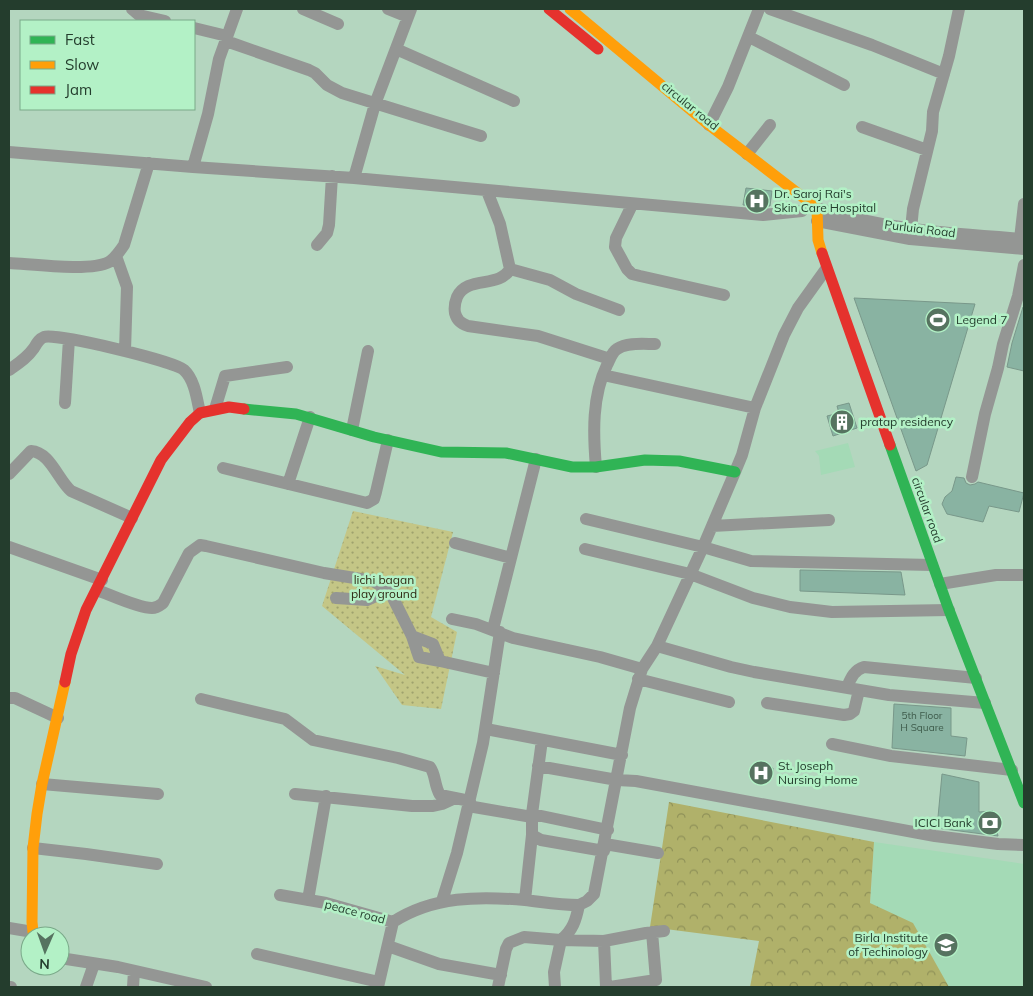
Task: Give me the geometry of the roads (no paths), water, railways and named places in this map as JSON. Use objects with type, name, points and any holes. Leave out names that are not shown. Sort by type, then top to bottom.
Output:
[{"type":"main road","points":[[549,9],[609,58]]},
{"type":"main road","name":"circular road","points":[[570,9],[709,125],[817,208],[818,240],[826,269],[932,565],[1024,803]]},
{"type":"main road","name":"circular road","points":[[685,120],[733,158]]},
{"type":"main road","points":[[785,199],[817,221]]},
{"type":"main road","points":[[33,926],[33,848],[42,784],[71,654],[86,610],[161,460],[190,422],[200,413],[229,407],[264,410],[310,417],[388,440],[442,452],[506,454],[572,467],[596,467],[638,461],[678,461],[735,472]]},
{"type":"street","points":[[132,9],[139,15],[161,20]]},
{"type":"street","points":[[193,167],[208,114],[215,75],[237,9]]},
{"type":"street","points":[[303,9],[338,24]]},
{"type":"street","points":[[354,178],[375,104],[410,13],[388,9]]},
{"type":"street","points":[[709,125],[728,87],[759,9]]},
{"type":"street","points":[[770,9],[872,45],[944,74]]},
{"type":"street","points":[[910,234],[913,209],[932,131],[933,112],[959,9]]},
{"type":"street","points":[[195,28],[309,70],[333,89],[375,104],[481,136]]},
{"type":"street","points":[[749,37],[844,85]]},
{"type":"street","points":[[396,49],[514,101]]},
{"type":"street","points":[[747,154],[770,125]]},
{"type":"street","points":[[862,127],[927,150]]},
{"type":"street","points":[[9,152],[332,176],[763,215],[802,211]]},
{"type":"street","points":[[9,263],[88,267],[109,262],[124,245],[149,163]]},
{"type":"street","points":[[317,245],[327,233],[329,225],[332,176]]},
{"type":"street","points":[[487,191],[500,224],[510,269],[501,278],[473,284],[465,287],[459,293],[455,314],[461,324],[538,336],[610,359]]},
{"type":"street","points":[[632,204],[619,230],[615,247],[627,269],[632,274],[724,295]]},
{"type":"street","points":[[1023,242],[1024,204]]},
{"type":"street","name":"Purluia Road","points":[[817,208],[910,234]]},
{"type":"street","name":"Purluia Road","points":[[817,221],[910,234],[1023,242]]},
{"type":"street","points":[[116,256],[127,287],[125,351]]},
{"type":"street","points":[[972,477],[985,414],[1003,344],[1018,296],[1024,265]]},
{"type":"street","points":[[510,269],[550,280],[576,294],[619,310]]},
{"type":"street","points":[[393,922],[406,914],[442,901],[480,899],[525,900],[579,905],[587,901],[594,894],[608,830],[630,708],[640,674],[657,646],[735,472],[755,408],[784,335],[798,308],[826,269]]},
{"type":"street","points":[[9,370],[26,359],[41,338],[53,336],[125,351],[182,368],[190,379],[200,413]]},
{"type":"street","points":[[65,403],[69,339]]},
{"type":"street","points":[[596,467],[594,425],[597,397],[610,359],[618,348],[625,345],[655,344]]},
{"type":"street","points":[[352,430],[368,351]]},
{"type":"street","points":[[214,409],[225,376],[287,367]]},
{"type":"street","points":[[603,375],[755,408]]},
{"type":"street","points":[[288,484],[310,417]]},
{"type":"street","points":[[223,468],[360,502],[372,502],[388,440]]},
{"type":"street","points":[[9,474],[26,455],[31,451],[35,452],[45,458],[70,491],[132,518]]},
{"type":"street","points":[[442,901],[457,853],[486,729],[494,673],[496,631],[511,558],[536,459]]},
{"type":"street","points":[[586,518],[751,561],[932,565]]},
{"type":"street","points":[[712,526],[829,520]]},
{"type":"street","points":[[455,543],[511,558]]},
{"type":"street","points":[[9,547],[100,585],[146,607],[158,607],[163,603],[190,553],[200,546],[324,573],[373,581],[389,590],[412,636],[419,657],[494,673]]},
{"type":"street","points":[[585,549],[690,574],[753,598],[790,607],[832,612],[949,610]]},
{"type":"street","points":[[940,584],[996,575],[1024,575]]},
{"type":"street","points":[[336,598],[367,600],[389,590]]},
{"type":"street","points":[[452,619],[522,640],[600,657],[640,674],[730,702]]},
{"type":"street","points":[[412,636],[433,644],[440,661]]},
{"type":"street","points":[[657,646],[731,667],[889,695],[985,703]]},
{"type":"street","points":[[767,703],[850,714],[854,711],[853,674],[858,669],[864,667],[976,678]]},
{"type":"street","points":[[9,698],[15,698],[58,718]]},
{"type":"street","points":[[202,699],[285,719],[313,740],[398,758],[430,767],[433,771],[435,787],[440,795],[455,798],[469,804],[608,830]]},
{"type":"street","points":[[486,729],[622,755]]},
{"type":"street","points":[[525,900],[532,835],[532,816],[542,740]]},
{"type":"street","points":[[832,744],[891,756],[1012,770]]},
{"type":"street","points":[[538,766],[617,780],[636,781],[935,836],[998,844],[1024,845]]},
{"type":"street","points":[[42,784],[158,794]]},
{"type":"street","points":[[295,794],[419,806],[442,804],[455,798]]},
{"type":"street","points":[[308,900],[326,796]]},
{"type":"street","points":[[864,830],[988,848],[1024,850]]},
{"type":"street","points":[[532,835],[541,840],[658,853]]},
{"type":"street","points":[[33,848],[157,864]]},
{"type":"street","name":"peace road","points":[[280,894],[346,908],[393,922],[378,984]]},
{"type":"street","points":[[555,987],[554,972],[561,940],[569,934],[575,923],[579,905]]},
{"type":"street","points":[[388,946],[439,964],[500,981],[506,949],[509,943],[516,939],[524,937],[604,941],[658,932],[656,980],[610,987]]},
{"type":"street","points":[[604,941],[606,987]]},
{"type":"street","points":[[256,954],[378,984]]},
{"type":"street","points":[[70,960],[134,971],[206,987]]},
{"type":"street","points":[[86,987],[94,964]]},
{"type":"street","points":[[132,987],[134,971]]},
{"type":"place","name":"Dr. Saroj Rai's Skin Care Hospital","points":[[757,201]]},
{"type":"place","name":"Legend 7","points":[[938,320]]},
{"type":"place","name":"pratap residency","points":[[842,422]]},
{"type":"place","name":"St. Joseph Nursing Home","points":[[761,773]]},
{"type":"place","name":"ICICI Bank","points":[[990,823]]},
{"type":"place","name":"Birla Institute of Techinology","points":[[946,945]]},
{"type":"park label","name":"lichi bagan play ground","points":[[384,587]]}]
